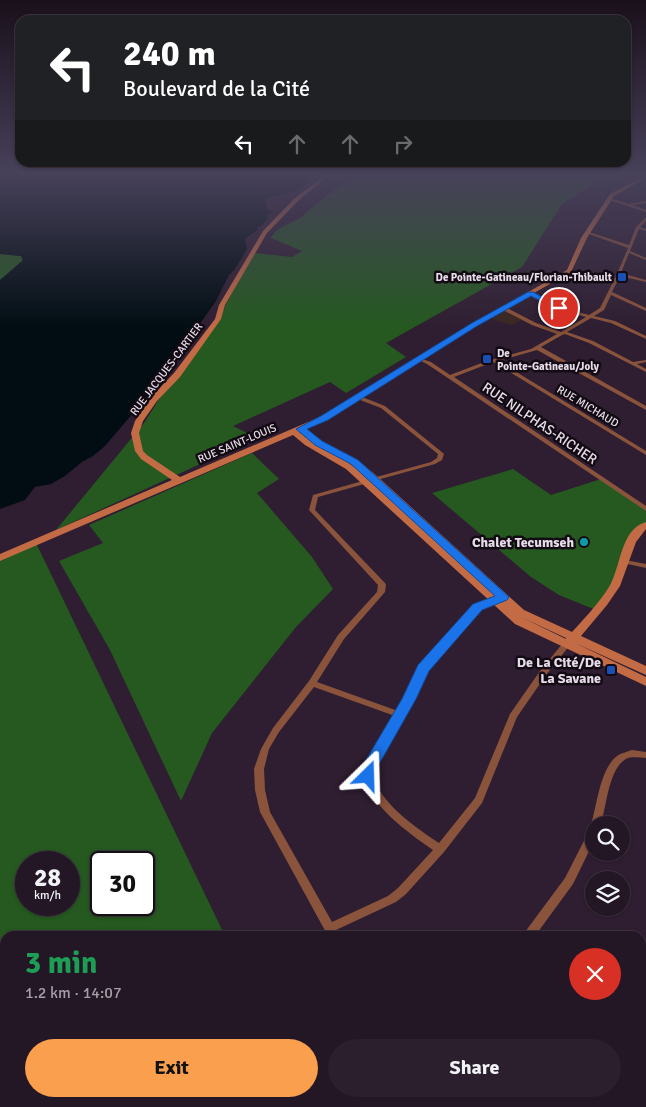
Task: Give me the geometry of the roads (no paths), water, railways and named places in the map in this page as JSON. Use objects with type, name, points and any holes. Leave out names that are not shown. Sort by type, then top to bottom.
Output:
[{"type":"street","name":"RUE JACQUES-CARTIER","points":[[179,481],[144,457],[139,451],[135,433],[139,421],[154,399],[177,375],[218,318],[222,305],[265,232],[272,225]]},
{"type":"street","name":"RUE SAINT-LOUIS","points":[[0,558],[324,418],[503,308],[571,269],[578,247],[593,225]]},
{"type":"street","points":[[450,377],[538,348],[602,309],[640,225]]},
{"type":"street","points":[[638,227],[646,230]]},
{"type":"street","points":[[588,233],[630,249],[646,259]]},
{"type":"street","points":[[619,274],[646,281]]},
{"type":"street","points":[[610,293],[646,310]]},
{"type":"street","points":[[530,294],[562,309],[613,322],[646,338]]},
{"type":"street","points":[[503,308],[534,324],[591,342],[646,371]]},
{"type":"street","points":[[538,348],[646,408]]},
{"type":"street","name":"RUE NILPHAS-RICHER","points":[[419,359],[429,363],[646,509]]},
{"type":"street","points":[[633,364],[646,360]]},
{"type":"street","name":"RUE MICHAUD","points":[[494,361],[646,453]]},
{"type":"street","points":[[331,931],[271,824],[262,802],[258,778],[265,749],[276,730],[312,683],[341,637],[381,592],[382,585],[312,510],[312,504],[314,496],[433,463],[440,459],[441,454],[386,409],[357,397]]},
{"type":"street","points":[[297,431],[308,443],[345,463],[370,480],[526,626],[646,670]]},
{"type":"street","points":[[334,931],[392,899],[402,891],[440,849],[479,800],[516,712],[547,667],[612,592],[633,537],[639,529],[646,525]]},
{"type":"street","points":[[625,562],[646,566]]},
{"type":"street","points":[[440,849],[400,823],[372,787],[368,776],[371,765],[400,715],[423,669],[478,607],[499,599]]},
{"type":"street","points":[[569,641],[646,682]]},
{"type":"street","points":[[312,683],[400,715]]},
{"type":"street","points":[[598,816],[607,780],[615,762],[620,756],[629,753],[646,755]]},
{"type":"street","points":[[534,931],[569,881],[585,851]]},
{"type":"place","name":"De Pointe-Gatineau/Florian-Thibault","points":[[622,277]]},
{"type":"place","name":"De Pointe-Gatineau/Joly","points":[[487,359]]},
{"type":"place","name":"Chalet Tecumseh","points":[[584,542]]},
{"type":"place","name":"De La Cité/De La Savane","points":[[611,670]]}]
